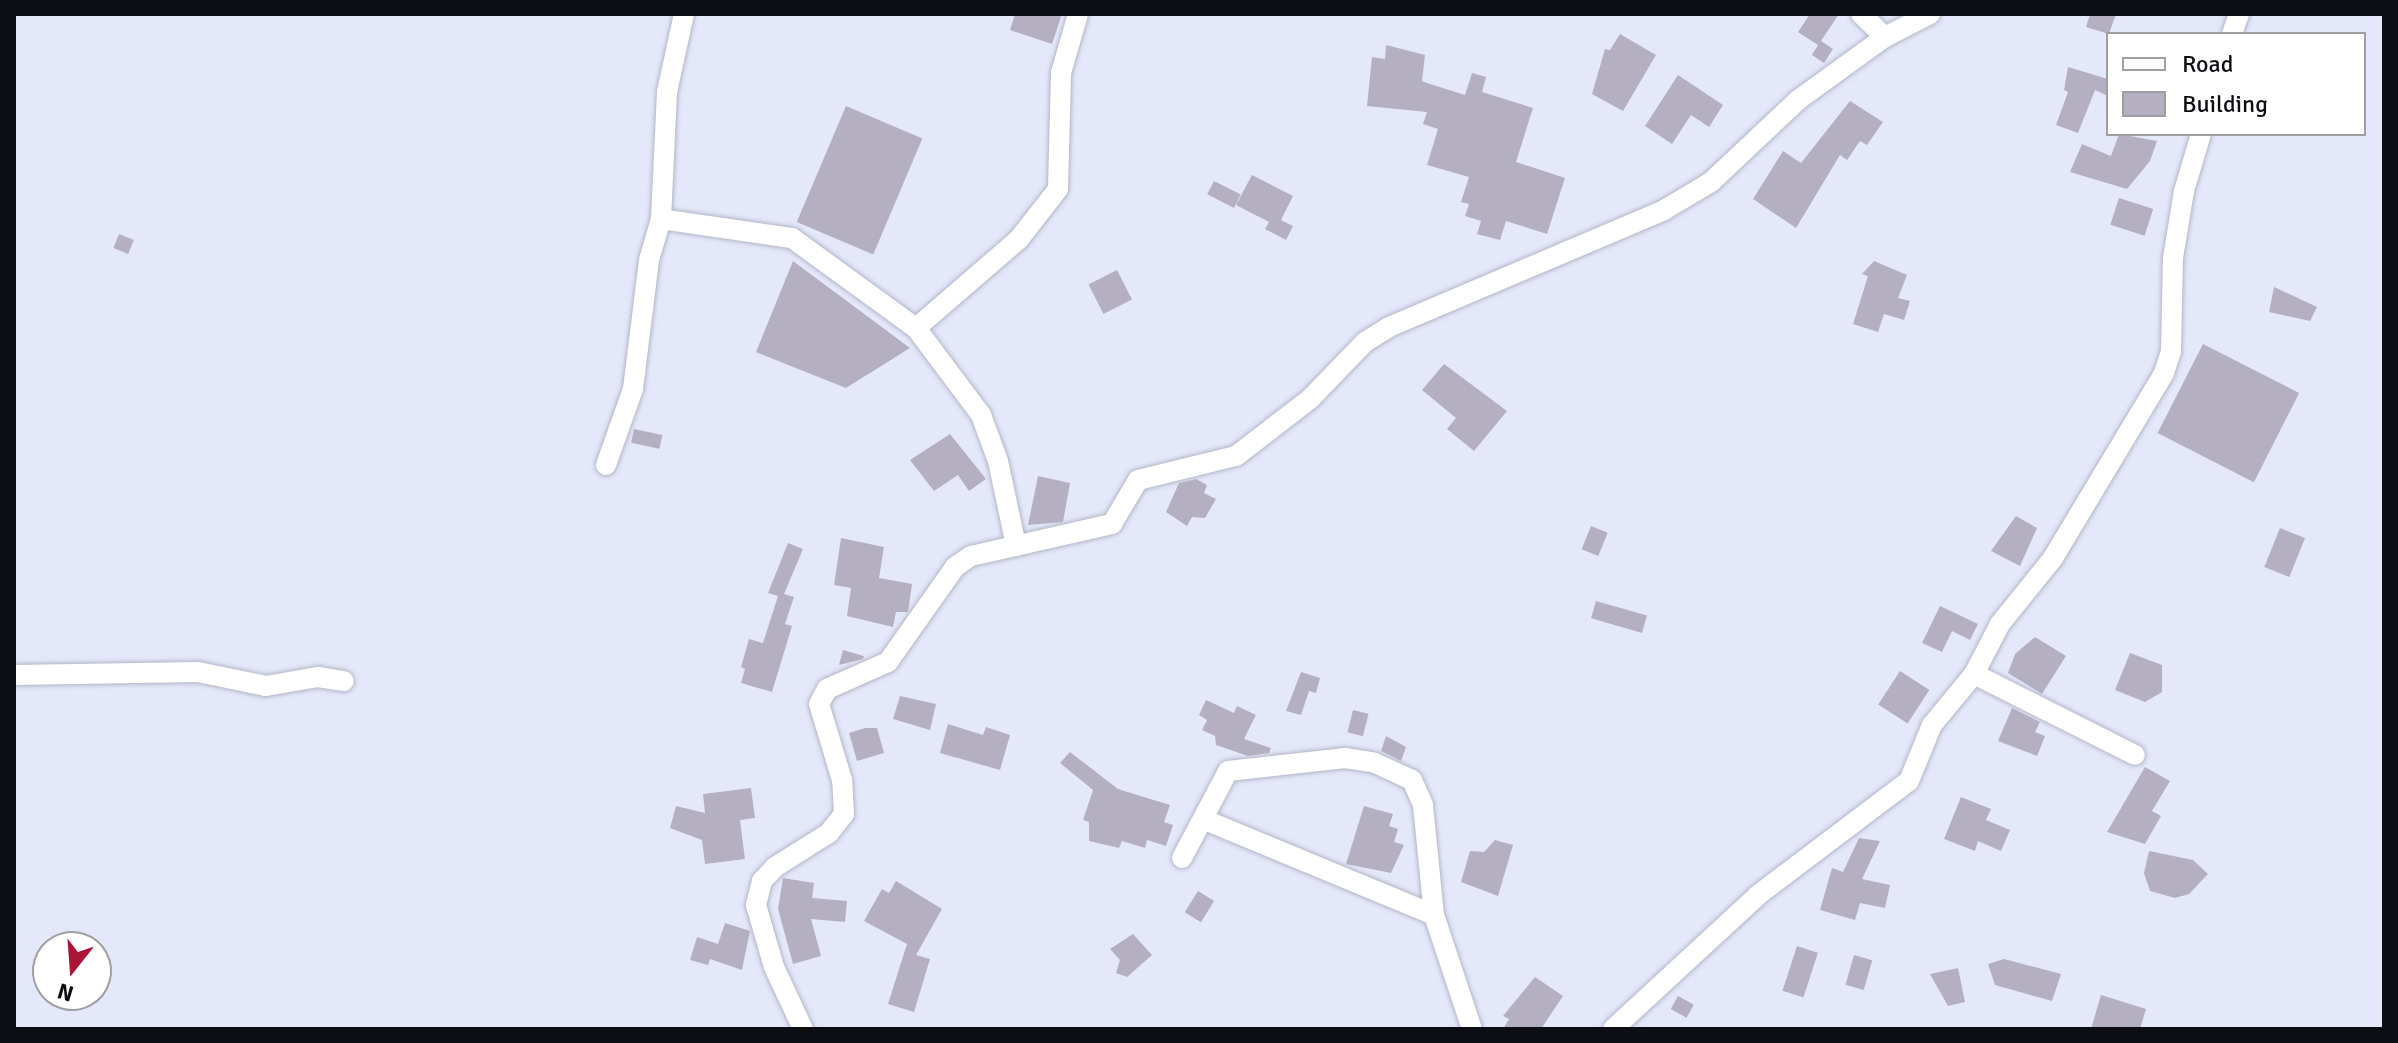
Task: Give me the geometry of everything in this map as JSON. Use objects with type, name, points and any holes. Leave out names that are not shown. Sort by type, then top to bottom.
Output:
[{"type":"street","points":[[606,465],[633,389],[649,260],[661,219],[667,92],[684,14]]},
{"type":"street","points":[[916,328],[1019,239],[1058,189],[1061,73],[1078,14]]},
{"type":"street","points":[[1861,14],[1885,37]]},
{"type":"street","points":[[803,1029],[761,935],[756,905],[762,881],[775,867],[829,833],[844,814],[842,780],[819,712],[823,694],[842,680],[888,662],[929,610],[955,567],[971,556],[1112,524],[1138,480],[1236,456],[1310,399],[1365,342],[1389,327],[1664,210],[1711,182],[1798,100],[1885,37],[1930,14]]},
{"type":"street","points":[[1613,1029],[1758,895],[1909,781],[1932,725],[1974,674],[2000,624],[2053,558],[2164,373],[2171,351],[2173,258],[2184,191],[2200,136]]},
{"type":"street","points":[[661,219],[792,238],[916,328],[981,415],[998,461],[1016,546]]},
{"type":"street","points":[[14,675],[40,678],[198,672],[266,686],[318,677],[344,681]]},
{"type":"street","points":[[1974,674],[2135,755]]},
{"type":"street","points":[[1182,858],[1205,820],[1228,771],[1345,758],[1375,763],[1412,780],[1420,790],[1434,915],[1472,1029]]},
{"type":"street","points":[[1205,820],[1434,915]]},
{"type":"building","points":[[1015,14],[1062,14],[1052,44],[1010,30]]},
{"type":"building","points":[[1810,14],[1839,14],[1821,41],[1833,49],[1824,63],[1812,55],[1818,45],[1798,32]]},
{"type":"building","points":[[2090,14],[2116,14],[2110,32],[2086,27]]},
{"type":"building","points":[[1620,34],[1656,55],[1623,111],[1592,94],[1605,49],[1610,50]]},
{"type":"building","points":[[1386,45],[1425,55],[1422,81],[1465,95],[1472,73],[1486,77],[1482,92],[1533,108],[1516,162],[1565,178],[1547,234],[1506,221],[1500,240],[1477,234],[1481,221],[1465,216],[1469,204],[1461,202],[1469,177],[1427,165],[1438,129],[1423,124],[1427,112],[1367,106],[1372,57],[1385,59]]},
{"type":"building","points":[[2068,67],[2106,78],[2106,95],[2095,90],[2078,133],[2056,125],[2068,92],[2064,90]]},
{"type":"building","points":[[1678,75],[1723,105],[1709,127],[1691,115],[1672,144],[1645,126]]},
{"type":"building","points":[[1850,101],[1883,122],[1867,145],[1860,141],[1847,160],[1840,155],[1796,228],[1753,199],[1783,151],[1801,163]]},
{"type":"building","points":[[846,106],[922,138],[873,254],[797,222]]},
{"type":"building","points":[[2118,136],[2157,141],[2150,161],[2127,189],[2070,172],[2082,144],[2111,156]]},
{"type":"building","points":[[1252,175],[1293,196],[1281,220],[1293,226],[1286,240],[1265,229],[1269,222],[1236,205]]},
{"type":"building","points":[[1214,181],[1241,195],[1234,208],[1207,194]]},
{"type":"building","points":[[2119,198],[2153,209],[2145,236],[2110,225]]},
{"type":"building","points":[[119,234],[134,240],[128,254],[113,248]]},
{"type":"building","points":[[793,261],[910,348],[846,388],[756,352]]},
{"type":"building","points":[[1874,261],[1907,275],[1898,298],[1910,301],[1904,320],[1884,314],[1878,332],[1853,324],[1868,276],[1862,274]]},
{"type":"building","points":[[1117,270],[1132,299],[1103,314],[1088,285]]},
{"type":"building","points":[[2274,287],[2317,307],[2310,321],[2269,312]]},
{"type":"building","points":[[2203,344],[2299,393],[2254,482],[2158,433]]},
{"type":"building","points":[[1444,364],[1507,411],[1474,451],[1447,429],[1456,418],[1422,390]]},
{"type":"building","points":[[634,429],[662,435],[659,449],[631,443]]},
{"type":"building","points":[[950,434],[986,479],[969,491],[958,475],[934,491],[910,460]]},
{"type":"building","points":[[1038,476],[1070,483],[1063,522],[1028,525]]},
{"type":"building","points":[[1196,479],[1207,485],[1204,493],[1216,499],[1205,518],[1192,517],[1187,526],[1166,512],[1179,483]]},
{"type":"building","points":[[2016,516],[2037,528],[2020,566],[1991,551]]},
{"type":"building","points":[[1591,526],[1608,533],[1598,556],[1582,549]]},
{"type":"building","points":[[2280,528],[2305,538],[2289,577],[2264,567]]},
{"type":"building","points":[[841,538],[884,547],[879,578],[912,584],[908,612],[896,612],[893,627],[847,616],[851,588],[834,585]]},
{"type":"building","points":[[788,543],[803,549],[784,594],[794,597],[785,624],[792,626],[772,692],[741,683],[745,669],[741,667],[749,639],[763,643],[778,596],[768,593]]},
{"type":"building","points":[[1596,601],[1647,616],[1642,633],[1591,618]]},
{"type":"building","points":[[1940,606],[1978,624],[1970,640],[1952,631],[1942,652],[1922,643]]},
{"type":"building","points":[[2035,637],[2066,656],[2042,694],[2008,673],[2015,654]]},
{"type":"building","points":[[843,650],[864,656],[863,659],[839,665]]},
{"type":"building","points":[[2130,653],[2162,665],[2162,692],[2145,702],[2115,690]]},
{"type":"building","points":[[1900,671],[1929,690],[1908,724],[1878,705]]},
{"type":"building","points":[[1301,672],[1320,678],[1316,693],[1309,691],[1301,715],[1286,711]]},
{"type":"building","points":[[900,696],[936,704],[930,730],[893,719]]},
{"type":"building","points":[[1206,700],[1234,713],[1237,706],[1256,715],[1244,739],[1271,748],[1269,753],[1248,756],[1216,745],[1215,736],[1202,730],[1207,720],[1199,715]]},
{"type":"building","points":[[2012,708],[2040,722],[2035,732],[2045,736],[2037,756],[1998,741]]},
{"type":"building","points":[[1353,710],[1369,714],[1363,736],[1347,732]]},
{"type":"building","points":[[948,724],[983,735],[986,727],[1010,735],[1000,770],[940,753]]},
{"type":"building","points":[[877,728],[884,753],[857,761],[849,733]]},
{"type":"building","points":[[1386,736],[1406,747],[1401,761],[1381,751]]},
{"type":"building","points":[[1070,752],[1118,789],[1170,805],[1164,822],[1173,825],[1166,846],[1147,840],[1145,848],[1122,841],[1119,848],[1089,841],[1089,822],[1083,820],[1093,790],[1060,763]]},
{"type":"building","points":[[2145,767],[2170,781],[2152,811],[2161,816],[2145,844],[2107,832]]},
{"type":"building","points":[[751,788],[755,818],[740,820],[745,859],[705,864],[702,840],[670,828],[676,806],[705,813],[703,794]]},
{"type":"building","points":[[1961,797],[1991,809],[1986,820],[2010,830],[2001,851],[1978,841],[1975,851],[1944,839]]},
{"type":"building","points":[[1364,806],[1393,814],[1389,826],[1398,829],[1394,842],[1404,845],[1391,873],[1346,864]]},
{"type":"building","points":[[1859,838],[1880,841],[1862,879],[1890,885],[1885,908],[1860,903],[1855,920],[1820,910],[1832,868],[1843,872]]},
{"type":"building","points":[[1495,840],[1513,845],[1498,896],[1461,882],[1470,851],[1484,852]]},
{"type":"building","points":[[2149,851],[2193,860],[2208,874],[2189,894],[2175,898],[2150,891],[2144,873]]},
{"type":"building","points":[[783,878],[814,883],[812,898],[847,901],[845,922],[811,919],[821,956],[793,964],[778,909]]},
{"type":"building","points":[[896,881],[942,909],[916,955],[930,959],[914,1012],[888,1004],[907,944],[864,921],[882,889],[889,893]]},
{"type":"building","points":[[1198,891],[1214,901],[1201,922],[1185,912]]},
{"type":"building","points":[[725,923],[750,931],[742,970],[710,959],[708,965],[690,960],[697,937],[718,944]]},
{"type":"building","points":[[1133,934],[1152,955],[1127,977],[1116,973],[1120,960],[1110,949]]},
{"type":"building","points":[[1797,946],[1818,953],[1803,997],[1782,991]]},
{"type":"building","points":[[1854,955],[1872,960],[1864,990],[1845,985]]},
{"type":"building","points":[[2004,959],[2061,974],[2052,1001],[1995,985],[1988,964]]},
{"type":"building","points":[[1958,968],[1965,1002],[1948,1006],[1930,974]]},
{"type":"building","points":[[1535,977],[1563,996],[1541,1029],[1503,1029],[1509,1019],[1503,1016]]},
{"type":"building","points":[[2101,995],[2146,1009],[2140,1029],[2091,1029]]},
{"type":"building","points":[[1678,996],[1694,1005],[1686,1018],[1671,1009]]}]
